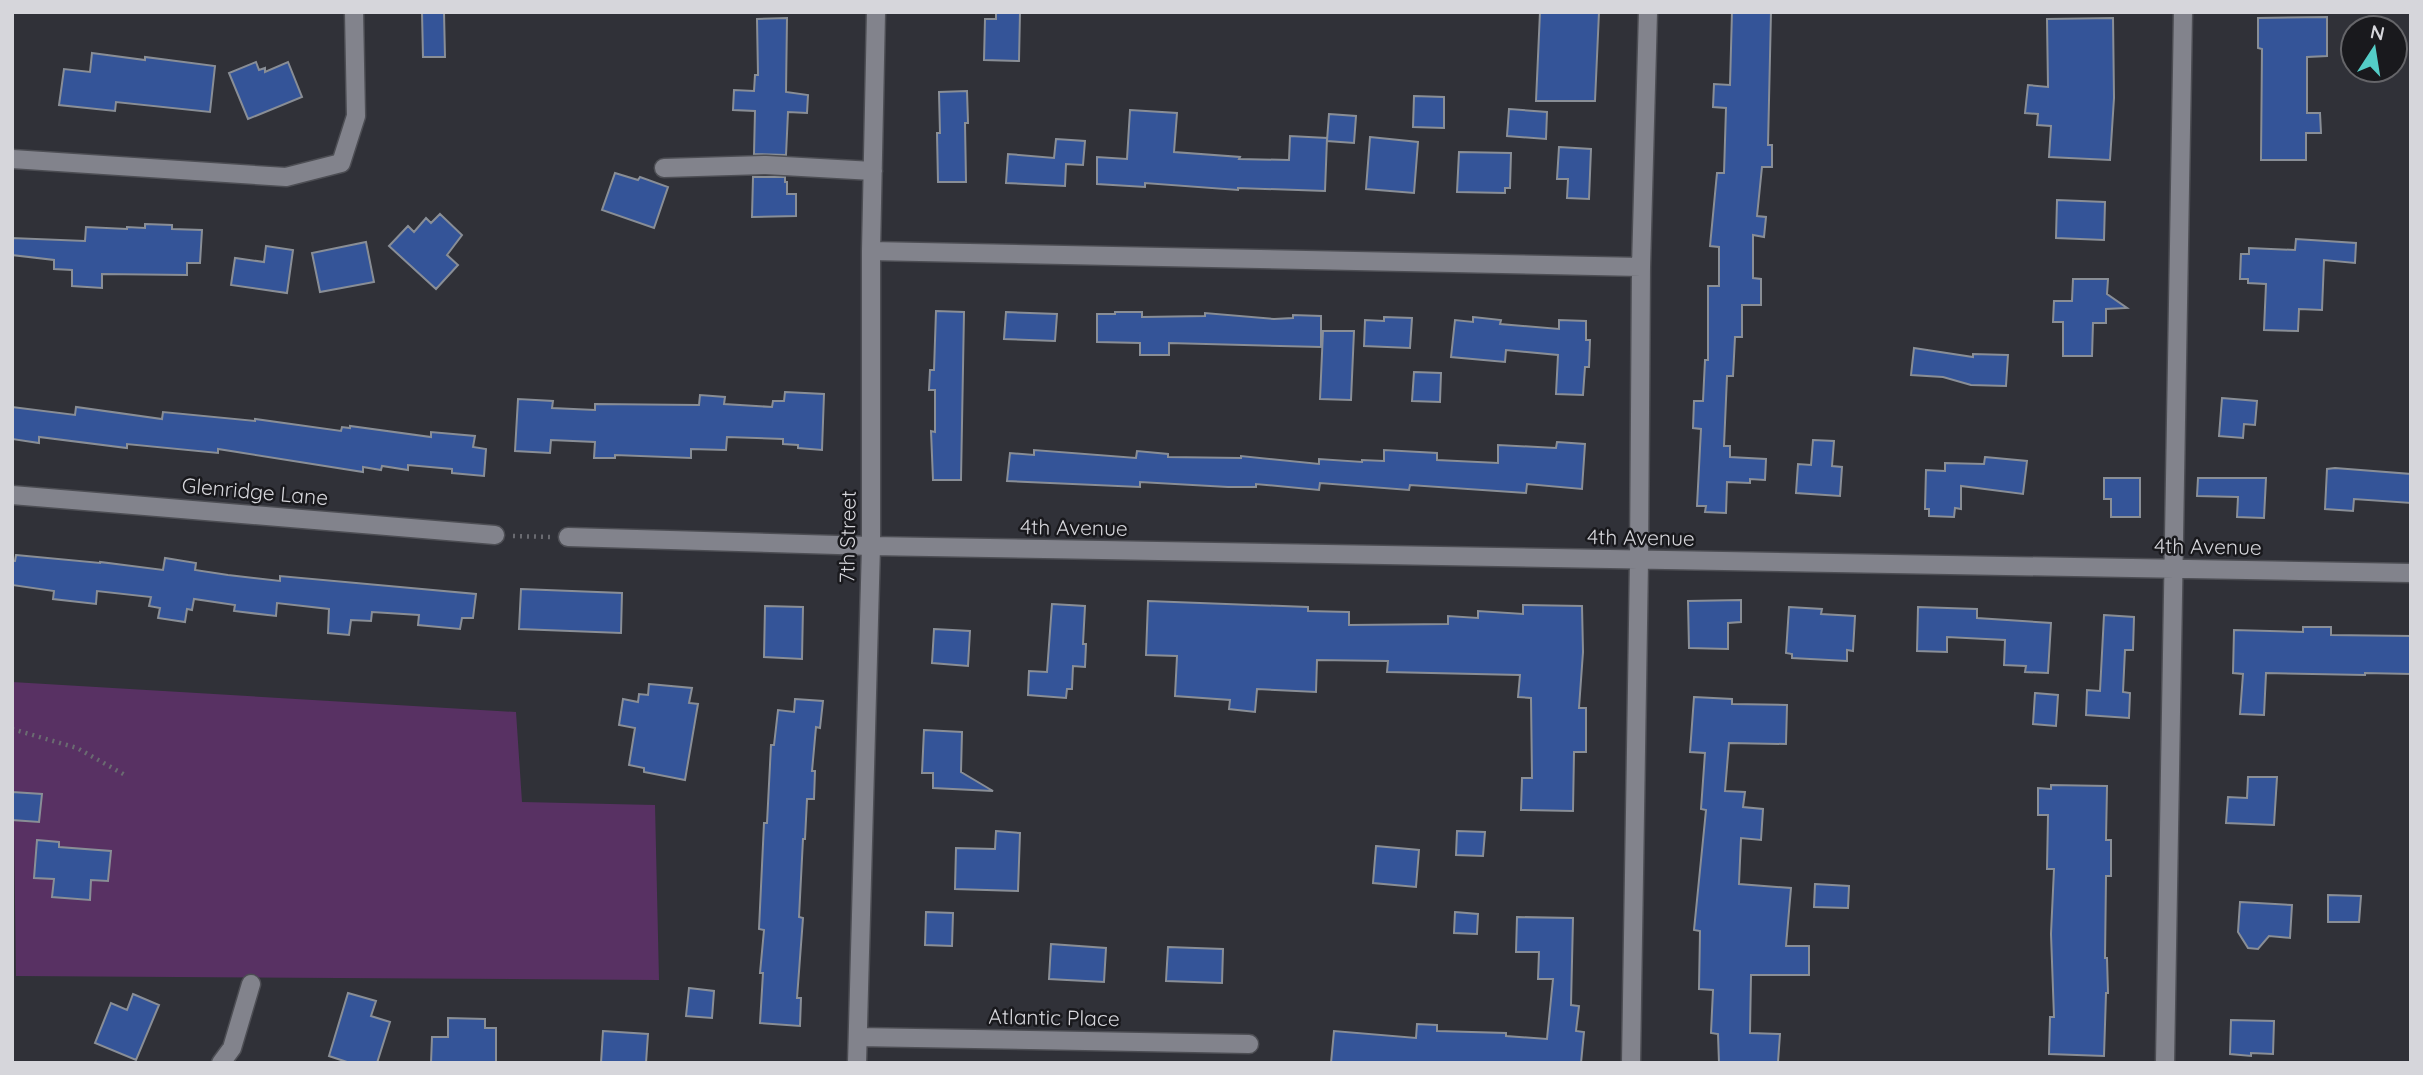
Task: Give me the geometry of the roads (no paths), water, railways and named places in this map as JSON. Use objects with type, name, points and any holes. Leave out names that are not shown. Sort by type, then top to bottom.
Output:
[{"type":"street","points":[[12,159],[286,177],[341,163],[356,116],[354,12]]},
{"type":"street","name":"7th Street","points":[[857,1063],[871,546],[871,251],[876,12]]},
{"type":"street","points":[[1630,1063],[1639,561],[1640,267],[1648,12]]},
{"type":"street","points":[[2165,1063],[2183,12]]},
{"type":"street","points":[[664,167],[766,165],[873,171]]},
{"type":"street","points":[[871,251],[1640,267]]},
{"type":"street","name":"Glenridge Lane","points":[[12,495],[495,535]]},
{"type":"street","points":[[568,537],[871,546]]},
{"type":"street","name":"4th Avenue","points":[[871,546],[2411,573]]},
{"type":"street","points":[[221,1063],[233,1048],[251,984]]},
{"type":"street","name":"Atlantic Place","points":[[858,1037],[1249,1044]]}]
